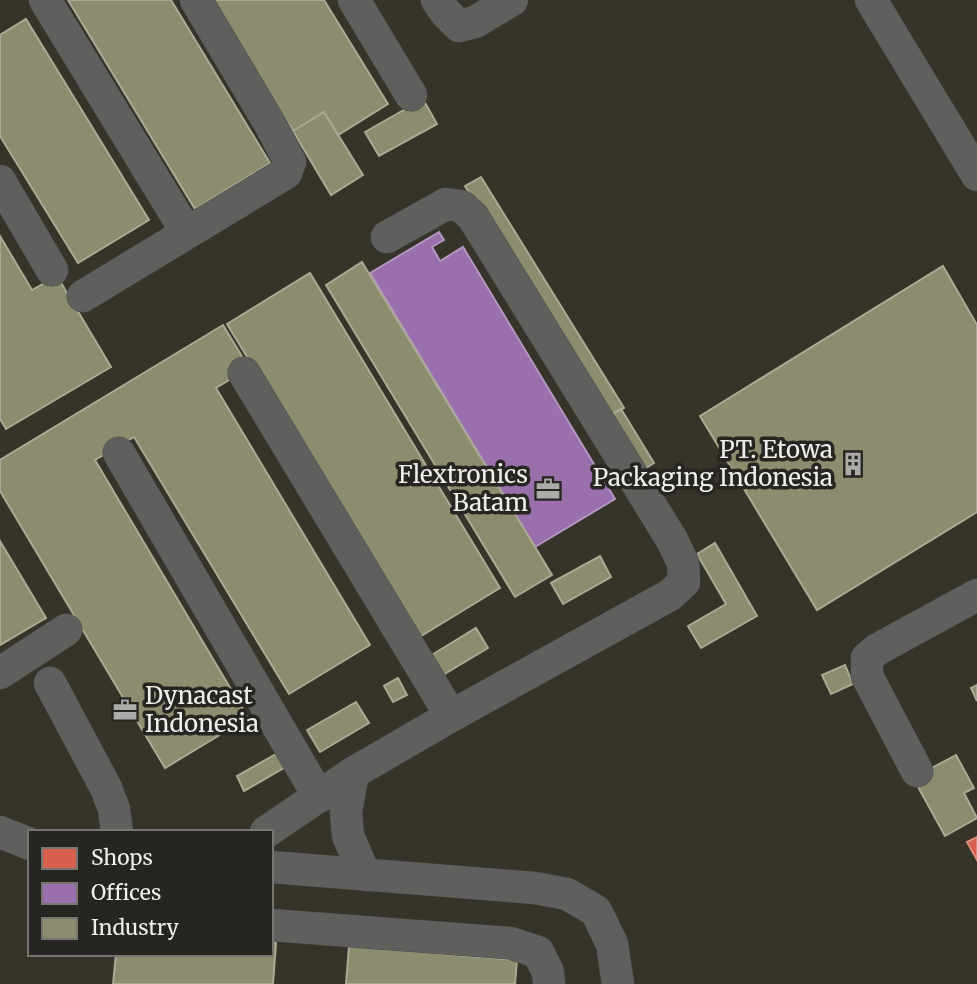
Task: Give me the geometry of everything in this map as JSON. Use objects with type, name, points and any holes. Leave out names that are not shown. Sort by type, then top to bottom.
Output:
[{"type":"lane","points":[[45,0],[187,233]]},
{"type":"lane","points":[[83,296],[286,173],[290,162],[197,0]]},
{"type":"lane","points":[[354,0],[411,95]]},
{"type":"lane","points":[[437,0],[458,26],[475,22],[512,0]]},
{"type":"lane","points":[[872,0],[977,175]]},
{"type":"lane","points":[[0,181],[52,270]]},
{"type":"lane","points":[[269,830],[353,774],[451,716],[670,595],[684,582],[683,563],[672,540],[473,217],[461,206],[446,204],[387,237]]},
{"type":"lane","points":[[243,373],[451,716]]},
{"type":"lane","points":[[119,453],[319,797]]},
{"type":"lane","points":[[917,771],[867,676],[867,658],[878,649],[977,595]]},
{"type":"lane","points":[[0,673],[66,630]]},
{"type":"lane","points":[[50,683],[106,788],[114,809],[117,830]]},
{"type":"lane","points":[[353,774],[346,812],[348,836],[365,875]]},
{"type":"lane","points":[[0,832],[28,843]]},
{"type":"lane","points":[[273,867],[535,888],[567,894],[596,911],[612,944],[618,984]]},
{"type":"lane","points":[[273,925],[510,943],[538,952],[548,972],[549,984]]},
{"type":"shaded area","points":[[0,0],[977,0],[977,984],[0,984]]},
{"type":"building: Shops","points":[[977,837],[977,860],[967,842]]},
{"type":"building: Offices","points":[[439,232],[444,240],[432,247],[440,261],[463,247],[615,499],[535,547],[370,273]]},
{"type":"building: Industry","points":[[68,0],[171,0],[270,163],[195,209]]},
{"type":"building: Industry","points":[[212,0],[324,0],[388,104],[338,135],[324,112],[293,131]]},
{"type":"building: Industry","points":[[26,19],[149,220],[78,263],[0,136],[0,35]]},
{"type":"building: Industry","points":[[423,99],[437,124],[379,156],[365,132]]},
{"type":"building: Industry","points":[[324,112],[363,175],[331,195],[293,131]]},
{"type":"building: Industry","points":[[481,177],[624,408],[608,417],[465,186]]},
{"type":"building: Industry","points":[[0,236],[32,290],[57,276],[111,367],[6,429],[0,419]]},
{"type":"building: Industry","points":[[362,262],[552,575],[515,597],[326,285]]},
{"type":"building: Industry","name":"PT. Etowa Packaging Indonesia","points":[[943,266],[977,325],[977,512],[817,610],[700,416]]},
{"type":"building: Industry","points":[[310,273],[500,588],[418,638],[227,324]]},
{"type":"building: Industry","points":[[223,325],[249,368],[216,388],[370,645],[289,694],[134,437],[95,460],[248,718],[165,768],[0,491],[0,460]]},
{"type":"building: Industry","points":[[621,409],[654,463],[641,471],[608,417]]},
{"type":"building: Industry","points":[[0,541],[46,618],[0,645]]},
{"type":"building: Industry","points":[[715,543],[757,616],[701,648],[688,626],[726,604],[697,554]]},
{"type":"building: Industry","points":[[600,556],[611,577],[563,604],[551,583]]},
{"type":"building: Industry","points":[[476,628],[488,648],[441,676],[430,656]]},
{"type":"building: Industry","points":[[845,665],[853,684],[831,694],[822,675]]},
{"type":"building: Industry","points":[[398,678],[407,695],[393,702],[384,686]]},
{"type":"building: Industry","points":[[977,685],[977,701],[971,688]]},
{"type":"building: Industry","points":[[356,702],[369,723],[320,752],[307,730]]},
{"type":"building: Industry","points":[[276,754],[284,768],[244,791],[237,776]]},
{"type":"building: Industry","points":[[956,755],[974,788],[964,793],[977,818],[945,836],[913,778]]},
{"type":"building: Industry","points":[[273,942],[276,943],[273,984],[113,984],[116,956],[273,956]]},
{"type":"building: Industry","points":[[349,946],[517,960],[515,984],[346,984]]},
{"type":"place","name":"PT. Etowa Packaging Indonesia","points":[[853,464]]},
{"type":"place","name":"Flextronics Batam","points":[[548,489]]},
{"type":"place","name":"Dynacast Indonesia","points":[[125,710]]}]
